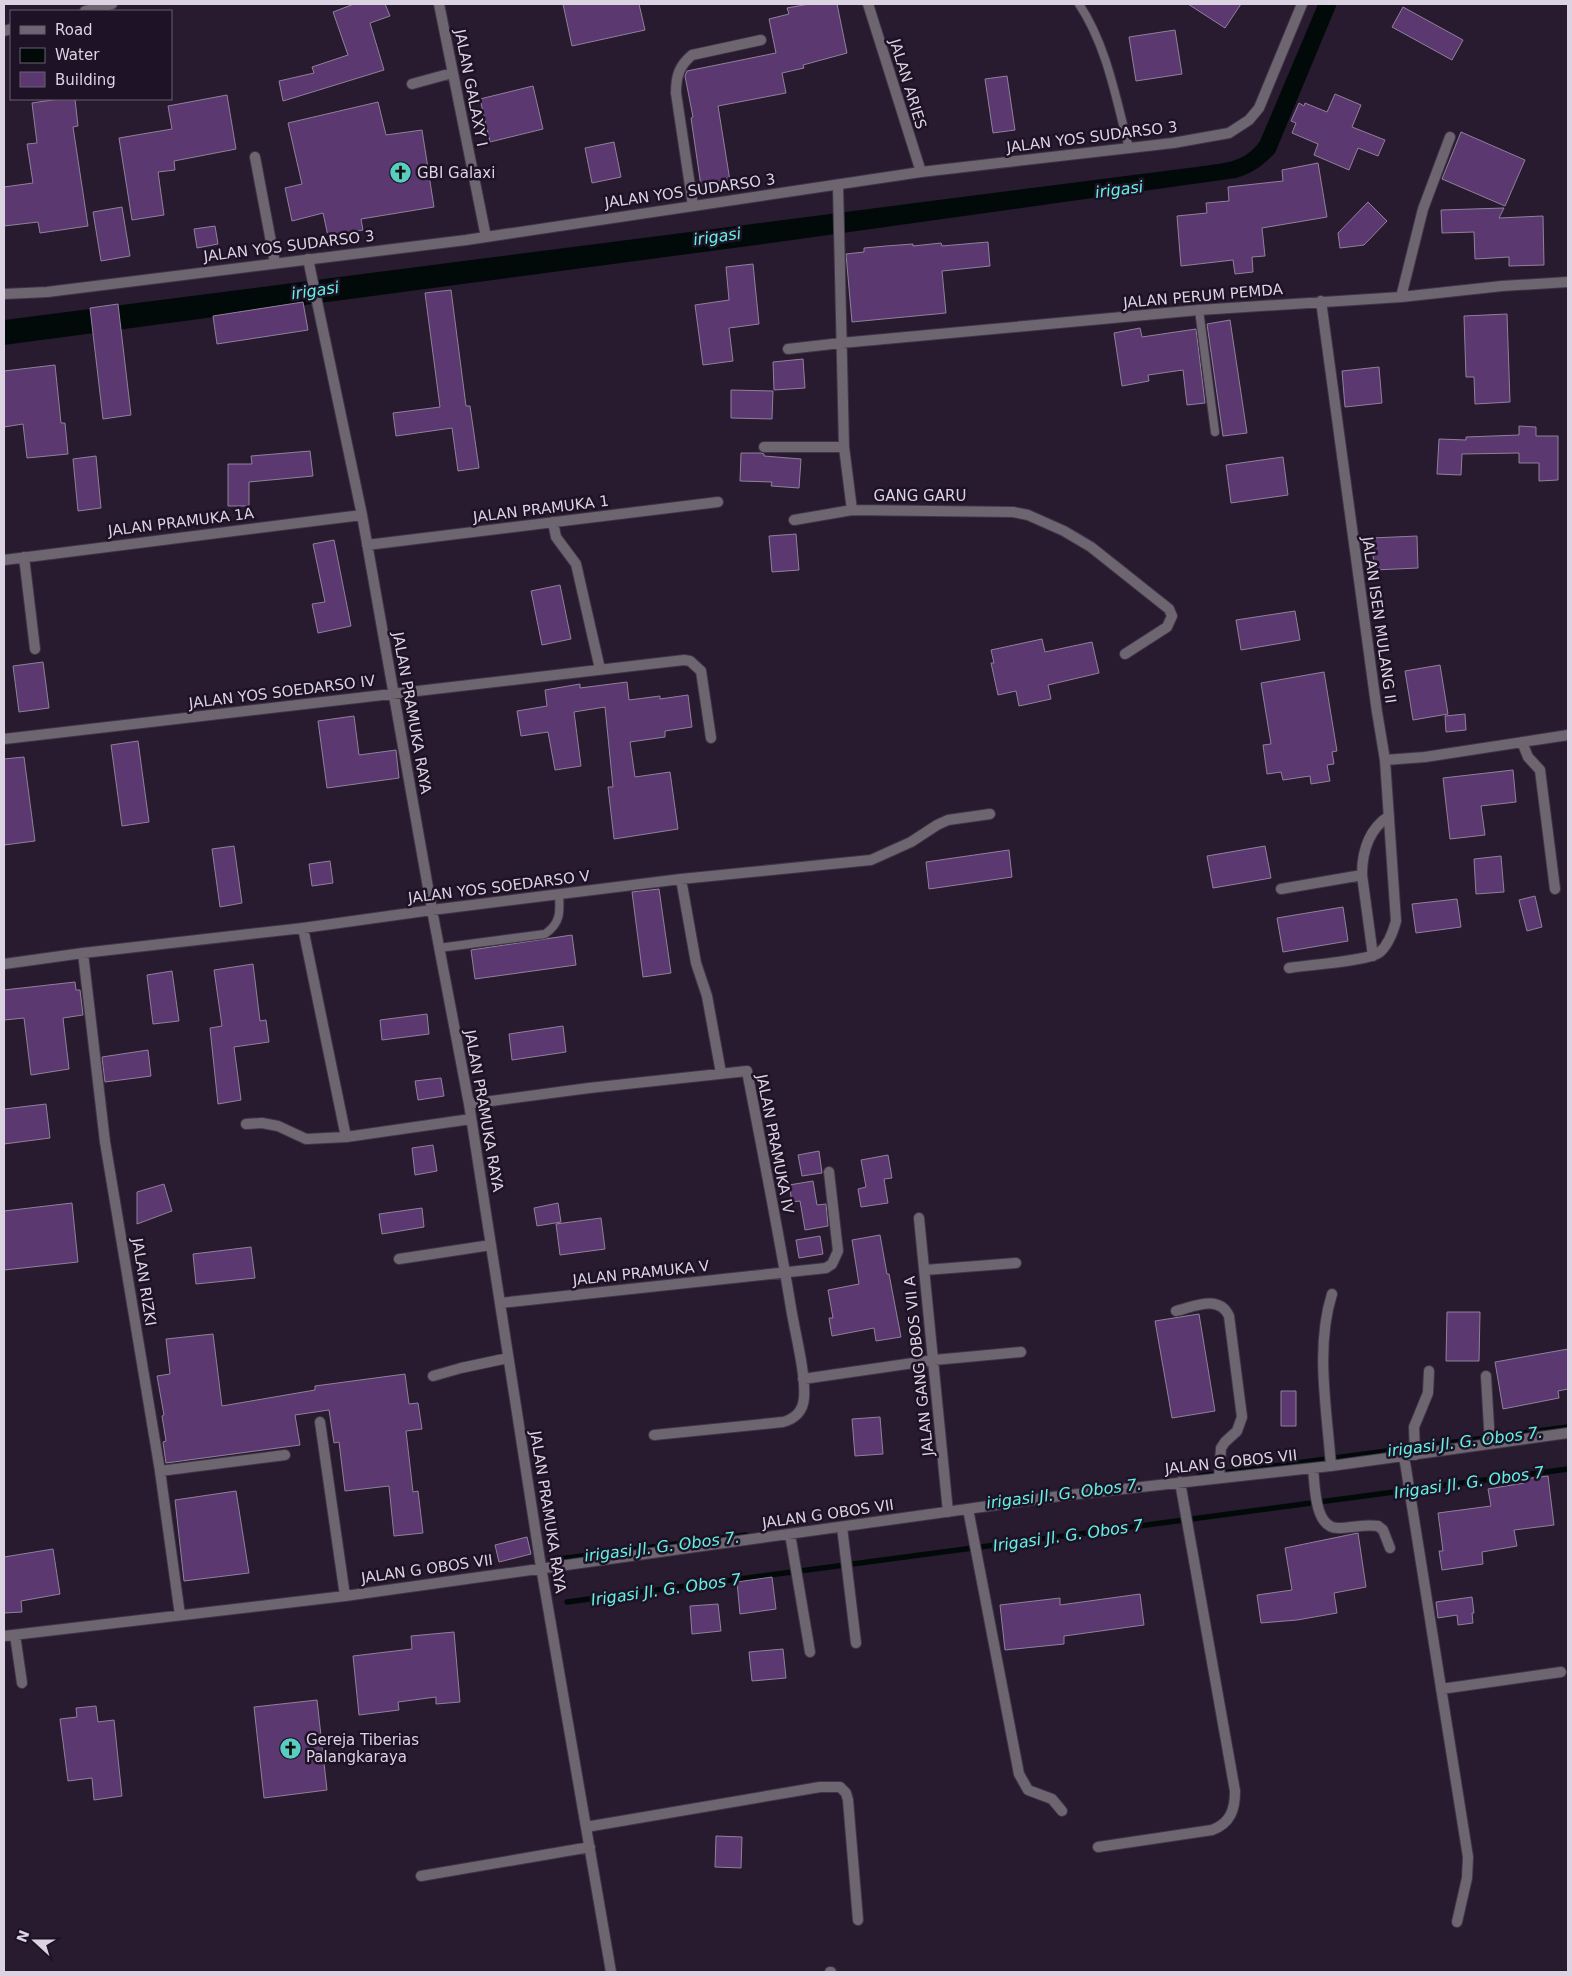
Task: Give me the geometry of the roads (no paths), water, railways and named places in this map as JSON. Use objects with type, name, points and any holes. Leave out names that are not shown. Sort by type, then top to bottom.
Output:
[{"type":"street","points":[[89,10],[112,4]]},
{"type":"street","name":"JALAN GALAXY I","points":[[439,4],[447,74],[482,237]]},
{"type":"street","name":"JALAN ARIES","points":[[868,4],[921,172]]},
{"type":"street","name":"JALAN YOS SUDARSO 3","points":[[4,294],[47,292],[275,263],[309,262],[838,186],[921,172],[1129,148],[1229,133],[1249,120],[1259,108],[1302,4]]},
{"type":"street","points":[[693,206],[676,93],[676,79],[680,68],[692,55],[761,40]]},
{"type":"street","points":[[412,84],[447,74]]},
{"type":"street","points":[[1401,297],[1423,209],[1450,137]]},
{"type":"street","points":[[255,157],[275,263]]},
{"type":"street","name":"GANG GARU","points":[[838,186],[844,447],[852,510],[1013,512],[1041,519],[1064,531],[1090,547],[1169,609],[1172,616],[1167,627],[1124,654]]},
{"type":"street","name":"JALAN PRAMUKA RAYA","points":[[309,262],[362,515],[432,910],[469,1104],[541,1567],[611,1972]]},
{"type":"street","name":"JALAN PERUM PEMDA","points":[[788,349],[1200,310],[1401,297],[1502,286],[1568,282]]},
{"type":"street","name":"JALAN ISEN MULANG II","points":[[1322,301],[1385,760],[1396,921],[1385,947],[1373,956]]},
{"type":"street","points":[[764,447],[844,447]]},
{"type":"street","name":"JALAN PRAMUKA 1","points":[[367,546],[718,502]]},
{"type":"street","points":[[794,520],[852,510]]},
{"type":"street","name":"JALAN PRAMUKA 1A","points":[[4,560],[362,515]]},
{"type":"street","points":[[553,522],[556,537],[576,564],[600,669]]},
{"type":"street","points":[[24,557],[35,649]]},
{"type":"street","name":"JALAN YOS SOEDARSO IV","points":[[4,739],[676,660],[690,661],[701,671],[711,738]]},
{"type":"street","points":[[1385,760],[1425,757],[1568,735]]},
{"type":"street","points":[[1522,742],[1528,756],[1540,770],[1554,889]]},
{"type":"street","name":"JALAN YOS SOEDARSO V","points":[[4,964],[83,953],[304,928],[681,879],[871,860],[911,842],[948,820],[990,814]]},
{"type":"street","points":[[1289,968],[1373,956],[1362,863],[1368,841],[1375,828],[1389,816]]},
{"type":"street","points":[[1281,889],[1362,875]]},
{"type":"street","points":[[681,879],[696,963],[708,996],[722,1073]]},
{"type":"street","points":[[304,928],[346,1137]]},
{"type":"street","name":"JALAN RIZKI","points":[[83,953],[105,1142],[160,1471],[180,1616]]},
{"type":"street","name":"JALAN PRAMUKA IV","points":[[469,1104],[747,1071],[803,1379],[804,1399],[802,1407],[798,1415],[791,1420],[654,1435]]},
{"type":"street","points":[[246,1124],[262,1123],[278,1126],[306,1139],[346,1137],[471,1118]]},
{"type":"street","name":"JALAN PRAMUKA V","points":[[500,1303],[826,1268],[832,1264],[838,1251],[829,1172]]},
{"type":"street","name":"JALAN GANG OBOS VII A","points":[[919,1218],[948,1512]]},
{"type":"street","points":[[398,1259],[491,1245]]},
{"type":"street","points":[[925,1270],[1016,1263]]},
{"type":"street","points":[[1332,1294],[1323,1329],[1324,1378],[1332,1466]]},
{"type":"street","points":[[1176,1311],[1216,1303],[1224,1308],[1229,1316],[1242,1417],[1238,1431],[1225,1442],[1222,1448],[1219,1478]]},
{"type":"street","points":[[803,1379],[934,1360],[1021,1352]]},
{"type":"street","points":[[433,1376],[508,1358]]},
{"type":"street","points":[[1415,1454],[1414,1427],[1428,1393],[1429,1371]]},
{"type":"street","points":[[1486,1376],[1490,1444]]},
{"type":"street","points":[[320,1422],[345,1596]]},
{"type":"street","name":"JALAN G OBOS VII","points":[[4,1636],[345,1596],[541,1567],[968,1509],[1180,1482],[1332,1466],[1568,1433]]},
{"type":"street","points":[[160,1471],[285,1455]]},
{"type":"street","points":[[1404,1456],[1468,1857],[1467,1878],[1457,1922]]},
{"type":"street","points":[[1313,1468],[1320,1516],[1328,1525],[1339,1528],[1378,1526],[1383,1530],[1390,1548]]},
{"type":"street","points":[[1098,1847],[1212,1830],[1221,1827],[1234,1807],[1235,1791],[1180,1482]]},
{"type":"street","points":[[968,1509],[1019,1774],[1028,1790],[1052,1799],[1062,1812]]},
{"type":"street","points":[[842,1527],[856,1643]]},
{"type":"street","points":[[790,1534],[810,1652]]},
{"type":"street","points":[[16,1635],[22,1683]]},
{"type":"street","points":[[1441,1689],[1561,1672]]},
{"type":"street","points":[[586,1827],[820,1787],[840,1787],[846,1793],[848,1800],[858,1920]]},
{"type":"street","points":[[421,1876],[590,1847]]},
{"type":"lane","points":[[1079,4],[1090,20],[1105,60],[1129,148]]},
{"type":"lane","points":[[1200,310],[1215,432]]},
{"type":"lane","points":[[439,948],[546,934],[552,930],[560,915],[559,894]]},
{"type":"water","name":"irigasi","points":[[1318,4],[1337,4],[1275,153],[1257,168],[1236,178],[771,243],[4,345],[4,320],[1232,161],[1254,149],[1260,141]]},
{"type":"waterway","name":"irigasi Jl. G. Obos 7.","points":[[1199,1476],[1568,1427]]},
{"type":"waterway","name":"Irigasi Jl. G. Obos 7","points":[[567,1602],[1568,1469]]},
{"type":"waterway","name":"irigasi Jl. G. Obos 7.","points":[[559,1559],[746,1535]]},
{"type":"place","name":"GBI Galaxi","points":[[401,173]]},
{"type":"place","name":"Gereja Tiberias Palangkaraya","points":[[290,1749]]}]
